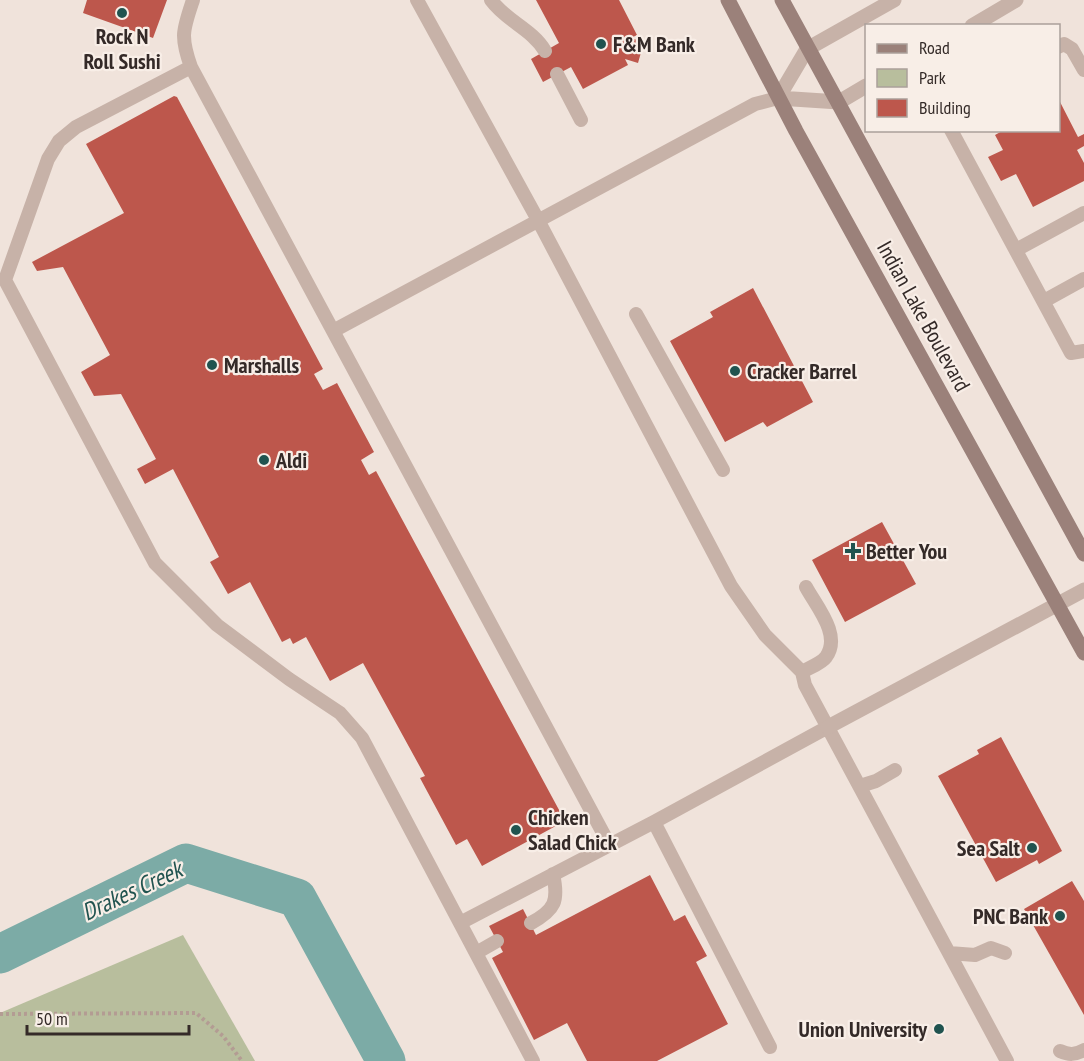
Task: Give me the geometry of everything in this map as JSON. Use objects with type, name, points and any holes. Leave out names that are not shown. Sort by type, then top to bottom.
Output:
[{"type":"main road","name":"Indian Lake Boulevard","points":[[728,0],[778,98],[1084,652]]},
{"type":"main road","name":"Indian Lake Boulevard","points":[[782,0],[1084,554]]},
{"type":"street","points":[[865,87],[839,102],[778,98],[807,49],[894,0]]},
{"type":"street","points":[[975,24],[1016,0]]},
{"type":"street","points":[[828,727],[1084,590]]},
{"type":"lane","points":[[193,0],[182,31],[184,48],[191,67],[609,844]]},
{"type":"lane","points":[[417,0],[538,220],[731,586],[765,635],[802,672],[806,685],[828,727],[1007,1061]]},
{"type":"lane","points":[[491,0],[502,13],[532,34],[545,51]]},
{"type":"lane","points":[[1060,46],[1064,44],[1072,49],[1084,70]]},
{"type":"lane","points":[[191,67],[76,128],[59,141],[48,159],[5,280],[155,563],[217,625],[289,679],[340,713],[362,738],[532,1061]]},
{"type":"lane","points":[[557,74],[581,120]]},
{"type":"lane","points":[[333,331],[755,104],[778,98]]},
{"type":"lane","points":[[952,132],[1071,353],[1084,351]]},
{"type":"lane","points":[[1016,250],[1084,213]]},
{"type":"lane","points":[[1044,301],[1084,279]]},
{"type":"lane","points":[[636,314],[723,470]]},
{"type":"lane","points":[[802,672],[825,658],[832,644],[827,627],[806,587]]},
{"type":"lane","points":[[460,923],[654,822],[828,727]]},
{"type":"lane","points":[[860,786],[876,781],[895,770]]},
{"type":"lane","points":[[654,822],[770,1047]]},
{"type":"lane","points":[[531,923],[551,910],[556,888],[553,874]]},
{"type":"lane","points":[[476,954],[497,941]]},
{"type":"lane","points":[[949,953],[975,955],[991,948],[1005,953]]},
{"type":"lane","points":[[1060,1051],[1068,1055],[1084,1050]]},
{"type":"path","points":[[0,1014],[196,1013],[223,1036],[242,1061]]},
{"type":"green space","points":[[183,935],[255,1061],[0,1061],[0,1013]]},
{"type":"building","points":[[87,0],[167,0],[153,38],[83,13]]},
{"type":"building","points":[[536,0],[619,0],[637,35],[631,38],[644,42],[638,63],[625,59],[628,65],[583,89],[571,67],[543,82],[531,59],[559,43]]},
{"type":"building","points":[[174,96],[177,97],[323,369],[314,374],[323,390],[337,383],[374,452],[361,460],[369,475],[376,471],[565,821],[482,866],[467,839],[456,845],[420,778],[425,776],[363,663],[330,681],[306,637],[293,644],[290,638],[282,642],[250,582],[228,594],[210,562],[219,557],[173,469],[145,484],[137,469],[156,459],[121,394],[94,396],[81,372],[110,355],[63,267],[37,271],[32,262],[124,213],[86,144]]},
{"type":"building","points":[[1060,102],[1078,137],[1084,134],[1084,146],[1077,150],[1084,163],[1084,181],[1033,207],[1016,174],[1001,181],[988,157],[1003,150],[995,135],[1000,132],[1060,132]]},
{"type":"building","points":[[753,288],[813,402],[767,427],[763,422],[725,442],[670,341],[713,317],[710,312]]},
{"type":"building","points":[[882,522],[916,584],[845,622],[812,560]]},
{"type":"building","points":[[1001,737],[1062,851],[1039,864],[1037,860],[996,882],[938,776],[979,754],[977,750]]},
{"type":"building","points":[[650,875],[674,921],[685,915],[707,956],[696,962],[728,1024],[657,1061],[587,1061],[567,1023],[534,1040],[492,958],[503,952],[489,926],[523,909],[536,935]]},
{"type":"building","points":[[1072,881],[1084,901],[1084,1015],[1024,909]]},
{"type":"waterway","name":"Drakes Creek","points":[[0,954],[186,863],[297,898],[386,1061]]},
{"type":"place","name":"Rock N Roll Sushi","points":[[122,13]]},
{"type":"place","name":"F&M Bank","points":[[601,44]]},
{"type":"place","name":"Marshalls","points":[[212,365]]},
{"type":"place","name":"Cracker Barrel","points":[[735,371]]},
{"type":"place","name":"Aldi","points":[[264,460]]},
{"type":"place","name":"Better You","points":[[853,551]]},
{"type":"place","name":"Chicken Salad Chick","points":[[516,830]]},
{"type":"place","name":"Sea Salt","points":[[1032,848]]},
{"type":"place","name":"PNC Bank","points":[[1060,916]]},
{"type":"place","name":"Union University","points":[[939,1029]]}]
